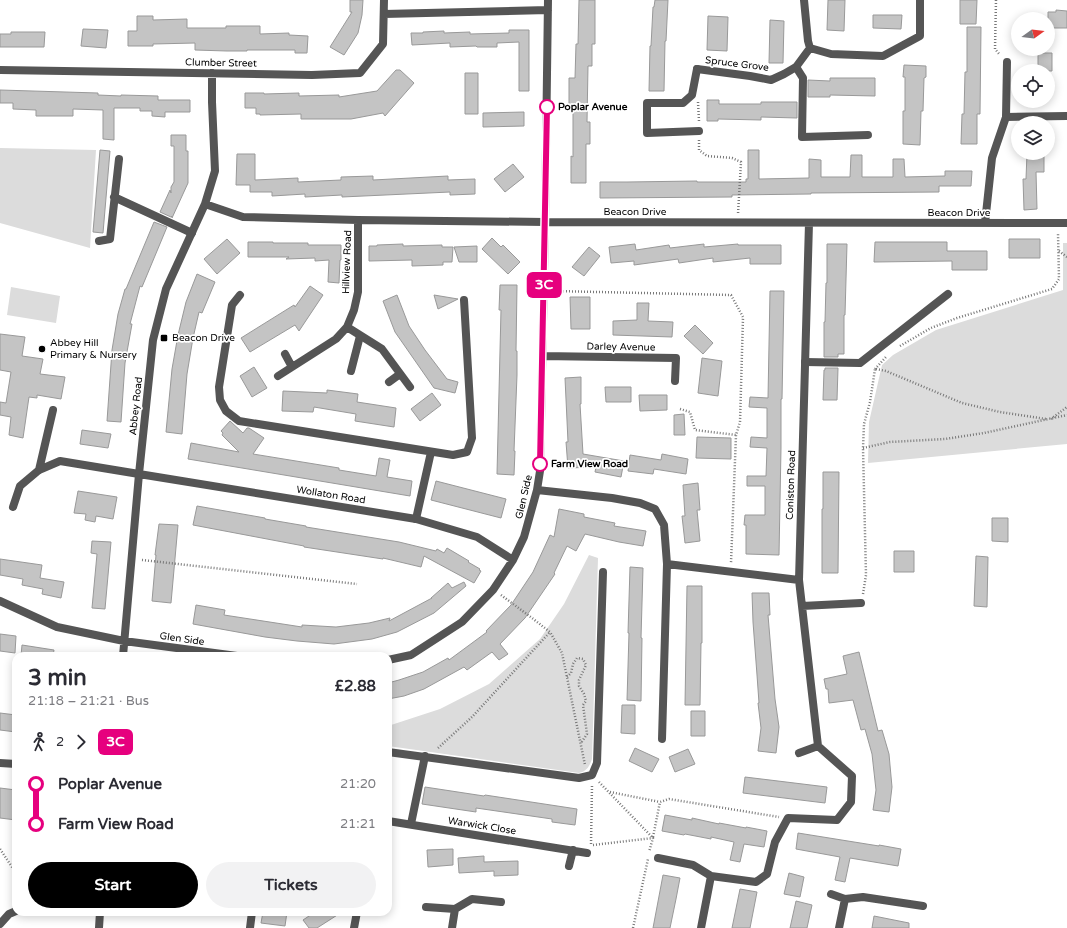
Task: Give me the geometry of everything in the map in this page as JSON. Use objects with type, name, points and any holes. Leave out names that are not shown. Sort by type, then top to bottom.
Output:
[{"type":"street","name":"Clumber Street","points":[[0,70],[312,75],[360,73],[383,44],[384,0]]},
{"type":"street","points":[[545,222],[548,0]]},
{"type":"street","points":[[804,0],[810,48],[831,54],[883,56],[920,36],[920,0]]},
{"type":"street","points":[[384,14],[548,10]]},
{"type":"street","name":"Spruce Grove","points":[[699,131],[646,133],[647,104],[683,103],[692,95],[697,69],[771,80],[796,67],[810,48]]},
{"type":"street","points":[[985,223],[992,158],[1006,117],[1007,62]]},
{"type":"street","points":[[796,67],[803,78],[802,137],[868,135]]},
{"type":"street","name":"Abbey Road","points":[[123,652],[139,474],[153,340],[166,289],[205,204],[215,171],[212,73]]},
{"type":"street","points":[[1006,117],[1067,116]]},
{"type":"street","points":[[99,241],[110,239],[118,159]]},
{"type":"street","points":[[114,197],[192,233]]},
{"type":"street","name":"Beacon Drive","points":[[205,204],[243,217],[358,220],[738,223],[1067,223]]},
{"type":"street","name":"Hillview Road","points":[[278,376],[336,339],[347,328],[354,310],[358,292],[358,220]]},
{"type":"street","name":"Glen Side","points":[[392,659],[410,655],[462,622],[493,590],[513,560],[524,537],[537,490],[540,471],[545,222]]},
{"type":"street","name":"Coniston Road","points":[[809,223],[799,580],[818,746]]},
{"type":"street","points":[[805,362],[860,363],[948,294]]},
{"type":"street","points":[[240,295],[232,305],[219,387],[220,400],[226,411],[239,421],[453,455],[467,452],[472,438],[464,300]]},
{"type":"street","points":[[347,328],[382,349],[410,388]]},
{"type":"street","points":[[351,371],[360,336]]},
{"type":"street","points":[[285,354],[292,367]]},
{"type":"street","name":"Darley Avenue","points":[[542,356],[676,358],[675,381]]},
{"type":"street","points":[[390,382],[400,374]]},
{"type":"street","points":[[39,470],[53,410]]},
{"type":"street","points":[[416,519],[431,452]]},
{"type":"street","name":"Wollaton Road","points":[[13,507],[20,486],[39,470],[60,461],[416,519],[477,537],[513,560]]},
{"type":"street","points":[[537,490],[619,499],[640,503],[655,509],[664,525],[667,564],[662,739]]},
{"type":"street","points":[[667,564],[799,580]]},
{"type":"street","points":[[392,753],[579,778],[592,775],[597,763],[603,572]]},
{"type":"street","name":"Glen Side","points":[[0,601],[57,627],[124,641],[207,652]]},
{"type":"street","points":[[802,606],[861,603]]},
{"type":"street","points":[[658,858],[693,865],[711,876],[756,882],[767,874],[775,842],[788,818],[837,820],[851,802],[852,776],[818,746],[799,753]]},
{"type":"street","points":[[411,824],[427,757]]},
{"type":"street","points":[[0,763],[12,764]]},
{"type":"street","name":"Warwick Close","points":[[392,822],[587,853]]},
{"type":"street","points":[[569,866],[573,850]]},
{"type":"street","points":[[701,928],[711,876]]},
{"type":"street","points":[[831,894],[845,899],[863,897],[923,906]]},
{"type":"street","points":[[426,907],[455,909],[472,899],[501,902]]},
{"type":"street","points":[[839,928],[845,899]]},
{"type":"street","points":[[452,928],[455,909]]},
{"type":"street","points":[[0,924],[12,913]]},
{"type":"street","points":[[99,928],[100,916]]},
{"type":"street","points":[[250,928],[252,916]]},
{"type":"street","points":[[354,928],[356,916]]},
{"type":"path","points":[[996,0],[995,49],[1007,62]]},
{"type":"path","points":[[698,96],[699,150],[707,156],[732,158],[741,162],[738,223]]},
{"type":"path","points":[[898,347],[931,328],[957,318],[1052,289],[1059,279],[1058,223]]},
{"type":"path","points":[[1058,251],[1067,257]]},
{"type":"path","points":[[543,291],[730,295],[743,317],[740,422],[736,435],[731,572]]},
{"type":"path","points":[[861,603],[866,575],[863,448],[864,424],[870,402],[875,369],[886,357]]},
{"type":"path","points":[[860,363],[875,369],[886,371],[962,403],[1000,412],[1050,420],[1067,407]]},
{"type":"path","points":[[680,409],[690,412],[694,430],[736,435]]},
{"type":"path","points":[[863,448],[890,442],[945,439],[984,433],[1050,420],[1067,415]]},
{"type":"path","points":[[131,558],[357,584]]},
{"type":"path","points":[[493,590],[550,632],[562,653],[586,768],[653,838]]},
{"type":"path","points":[[427,757],[472,717],[550,632]]},
{"type":"path","points":[[567,678],[572,674],[573,664],[577,658],[583,659],[586,665],[579,680],[579,686],[586,701],[582,705],[587,734],[580,743]]},
{"type":"path","points":[[587,853],[591,845],[592,775]]},
{"type":"path","points":[[610,792],[660,802],[669,799],[788,818]]},
{"type":"path","points":[[633,928],[660,802]]},
{"type":"path","points":[[591,845],[653,838]]},
{"type":"path","points":[[0,849],[12,867]]},
{"type":"shaded area","points":[[0,148],[96,150],[90,248],[0,223]]},
{"type":"shaded area","points":[[1063,243],[1067,243],[1067,444],[868,463],[869,422],[882,365],[893,355],[936,330],[1063,290]]},
{"type":"shaded area","points":[[11,287],[60,296],[56,323],[7,315]]},
{"type":"shaded area","points":[[589,555],[598,558],[592,759],[586,770],[579,773],[392,747],[392,725],[440,709],[489,684],[540,639],[564,604]]},
{"type":"building","points":[[350,0],[363,0],[362,15],[358,33],[344,55],[330,47],[352,12],[350,12]]},
{"type":"building","points":[[579,0],[595,0],[595,44],[592,44],[592,66],[588,66],[587,122],[590,122],[590,144],[586,144],[586,183],[571,183],[571,156],[573,157],[573,109],[569,109],[569,78],[575,78],[576,44],[578,44]]},
{"type":"building","points":[[655,0],[668,0],[664,91],[649,91],[650,46],[653,7]]},
{"type":"building","points":[[828,0],[845,0],[844,31],[827,30]]},
{"type":"building","points":[[960,0],[977,0],[976,24],[960,24]]},
{"type":"building","points":[[1056,10],[1067,11],[1067,28],[1055,28]]},
{"type":"building","points":[[873,15],[902,15],[901,29],[873,28]]},
{"type":"building","points":[[137,16],[153,16],[153,20],[187,19],[187,28],[260,26],[260,34],[289,33],[289,35],[308,36],[307,53],[295,53],[295,50],[195,50],[195,43],[128,46],[128,31],[137,31]]},
{"type":"building","points":[[708,16],[728,17],[727,51],[707,50]]},
{"type":"building","points":[[770,20],[784,21],[783,63],[769,63]]},
{"type":"building","points":[[967,27],[981,27],[980,114],[977,114],[977,144],[961,144],[962,114],[964,114],[965,72],[967,72]]},
{"type":"building","points":[[83,29],[108,30],[106,48],[81,46]]},
{"type":"building","points":[[509,30],[529,30],[529,91],[519,91],[519,42],[497,43],[497,47],[450,47],[450,43],[412,45],[411,33],[444,31],[444,33],[470,32],[470,34],[509,33]]},
{"type":"building","points":[[11,32],[45,32],[44,47],[0,47],[0,34],[11,34]]},
{"type":"building","points":[[1038,56],[1052,56],[1052,64],[1038,64]]},
{"type":"building","points":[[904,65],[926,66],[923,111],[921,111],[920,145],[903,144],[903,111],[905,111],[905,77],[903,77]]},
{"type":"building","points":[[396,70],[400,70],[414,83],[385,116],[383,113],[351,119],[301,119],[301,114],[260,115],[256,114],[256,108],[245,108],[245,93],[299,93],[299,96],[339,95],[339,97],[377,91]]},
{"type":"building","points":[[465,73],[478,73],[478,114],[465,114]]},
{"type":"building","points":[[830,78],[875,78],[875,96],[830,95],[830,97],[808,97],[808,80],[830,81]]},
{"type":"building","points":[[0,90],[98,93],[98,95],[121,96],[158,96],[158,100],[190,100],[190,112],[165,112],[165,117],[152,116],[152,111],[140,111],[140,108],[114,108],[114,140],[103,139],[103,110],[73,109],[73,116],[36,116],[36,110],[13,109],[13,103],[0,103]]},
{"type":"building","points":[[707,100],[719,100],[719,104],[797,102],[797,118],[761,117],[761,120],[718,119],[718,121],[707,121]]},
{"type":"building","points":[[524,112],[524,126],[483,127],[483,113]]},
{"type":"building","points":[[171,135],[186,135],[186,151],[188,151],[188,183],[172,218],[172,216],[171,217],[160,212],[170,190],[171,193],[171,187],[174,182],[174,146],[171,146]]},
{"type":"building","points":[[100,150],[110,151],[103,233],[93,232]]},
{"type":"building","points":[[748,150],[759,150],[759,179],[809,178],[809,159],[821,160],[821,177],[850,177],[851,155],[862,155],[862,177],[893,177],[893,159],[904,159],[905,177],[945,176],[945,171],[972,171],[971,186],[939,186],[939,192],[811,193],[732,195],[732,197],[600,198],[600,182],[746,182],[746,179],[748,179]]},
{"type":"building","points":[[237,154],[255,154],[255,180],[298,178],[298,182],[341,180],[341,177],[373,176],[373,180],[448,176],[448,180],[475,179],[475,194],[450,195],[450,192],[342,197],[342,195],[305,197],[305,194],[272,196],[272,192],[250,192],[250,185],[236,185]]},
{"type":"building","points":[[1027,160],[1044,160],[1044,172],[1036,172],[1037,209],[1024,210],[1023,179],[1026,179]]},
{"type":"building","points":[[513,164],[524,177],[505,192],[494,179]]},
{"type":"building","points":[[154,222],[167,227],[142,287],[140,286],[130,324],[132,324],[125,363],[121,422],[107,421],[112,350],[118,314],[125,289]]},
{"type":"building","points":[[492,238],[501,247],[503,245],[520,262],[508,274],[482,249]]},
{"type":"building","points":[[227,239],[240,253],[217,274],[204,259]]},
{"type":"building","points":[[1009,239],[1040,239],[1040,258],[1009,258]]},
{"type":"building","points":[[248,242],[341,245],[339,283],[328,282],[329,260],[315,261],[315,258],[286,259],[289,257],[248,257]]},
{"type":"building","points":[[875,242],[947,242],[947,251],[987,251],[987,270],[952,270],[952,261],[874,262]]},
{"type":"building","points":[[403,244],[403,246],[442,245],[442,247],[453,247],[452,262],[443,262],[443,265],[412,266],[412,260],[369,261],[369,246]]},
{"type":"building","points":[[635,244],[636,250],[669,245],[670,248],[704,244],[704,247],[738,244],[781,245],[781,264],[750,264],[750,258],[713,262],[713,258],[679,263],[678,259],[634,265],[634,261],[611,263],[609,247]]},
{"type":"building","points":[[827,244],[847,244],[844,354],[838,354],[838,357],[824,357]]},
{"type":"building","points":[[477,246],[477,262],[459,262],[454,247]]},
{"type":"building","points":[[589,247],[600,256],[584,276],[572,267]]},
{"type":"building","points":[[197,274],[215,282],[202,313],[199,312],[193,338],[187,374],[182,434],[166,432],[172,369],[178,335],[186,302]]},
{"type":"building","points":[[500,285],[517,285],[517,375],[514,475],[497,474],[501,310],[499,310]]},
{"type":"building","points":[[310,286],[323,295],[299,331],[295,325],[250,352],[241,338],[294,305],[295,307]]},
{"type":"building","points":[[770,291],[784,291],[779,555],[746,554],[746,525],[744,525],[745,515],[765,515],[765,486],[747,486],[747,476],[766,476],[767,448],[750,447],[751,437],[767,438],[767,408],[749,407],[750,397],[768,398]]},
{"type":"building","points":[[397,295],[409,326],[425,350],[447,379],[458,382],[455,393],[434,388],[395,332],[383,301]]},
{"type":"building","points":[[434,295],[458,299],[438,309]]},
{"type":"building","points":[[570,297],[590,297],[590,329],[571,329]]},
{"type":"building","points":[[637,303],[649,303],[648,321],[673,322],[672,337],[613,335],[613,321],[637,320]]},
{"type":"building","points":[[695,325],[713,343],[703,354],[684,336]]},
{"type":"building","points":[[0,334],[25,337],[22,356],[43,359],[40,374],[65,377],[61,399],[37,395],[37,398],[29,397],[23,438],[9,435],[11,417],[0,415],[0,402],[6,403],[11,372],[0,370]]},
{"type":"building","points":[[702,358],[722,361],[718,396],[698,393]]},
{"type":"building","points":[[254,367],[267,388],[252,397],[240,376]]},
{"type":"building","points":[[825,368],[838,368],[837,400],[823,400]]},
{"type":"building","points":[[581,377],[580,404],[583,454],[624,461],[621,477],[595,472],[596,467],[568,468],[565,378]]},
{"type":"building","points":[[605,387],[631,387],[631,402],[606,402]]},
{"type":"building","points":[[327,390],[358,394],[357,402],[396,408],[394,427],[355,421],[356,414],[314,407],[313,412],[282,411],[283,391],[327,393]]},
{"type":"building","points":[[432,393],[441,405],[420,421],[411,409]]},
{"type":"building","points":[[639,395],[667,395],[667,410],[640,411]]},
{"type":"building","points":[[684,414],[685,435],[674,435],[674,415]]},
{"type":"building","points":[[230,421],[243,433],[247,428],[249,428],[264,438],[253,454],[339,468],[339,470],[376,476],[379,458],[390,460],[387,477],[412,481],[410,496],[188,459],[191,443],[239,452],[222,435],[223,433],[221,431]]},
{"type":"building","points":[[82,430],[111,434],[108,448],[80,444]]},
{"type":"building","points":[[697,437],[731,438],[731,459],[696,458]]},
{"type":"building","points":[[662,454],[688,459],[686,474],[654,469],[653,474],[628,471],[630,455],[661,460]]},
{"type":"building","points":[[823,472],[839,472],[838,573],[822,573]]},
{"type":"building","points":[[436,481],[506,499],[501,518],[431,500]]},
{"type":"building","points":[[698,483],[700,510],[697,510],[700,541],[685,543],[682,516],[685,516],[683,485]]},
{"type":"building","points":[[78,491],[117,497],[113,519],[96,516],[95,522],[85,520],[86,514],[74,513]]},
{"type":"building","points":[[197,506],[306,527],[399,542],[436,551],[437,549],[444,553],[447,548],[469,561],[468,562],[481,571],[474,583],[424,556],[421,567],[383,558],[304,547],[193,525]]},
{"type":"building","points":[[559,509],[584,514],[584,517],[615,523],[614,526],[646,531],[643,546],[585,534],[576,551],[567,546],[554,573],[555,574],[525,618],[500,644],[508,654],[499,660],[492,652],[467,670],[464,667],[424,689],[392,698],[392,682],[423,672],[448,658],[449,660],[487,632],[486,631],[511,605],[533,572],[550,535],[554,537]]},
{"type":"building","points":[[992,518],[1008,518],[1008,542],[992,541]]},
{"type":"building","points":[[159,524],[178,525],[171,603],[152,601]]},
{"type":"building","points":[[92,541],[111,542],[105,609],[92,608],[97,554],[91,553]]},
{"type":"building","points":[[894,551],[914,551],[914,572],[894,572]]},
{"type":"building","points":[[976,556],[988,557],[987,607],[974,606]]},
{"type":"building","points":[[0,559],[42,565],[40,578],[64,582],[61,598],[42,594],[43,589],[22,585],[23,579],[0,575]]},
{"type":"building","points":[[630,567],[643,568],[641,701],[627,700]]},
{"type":"building","points":[[464,582],[466,586],[434,613],[397,632],[372,639],[334,644],[297,641],[265,637],[193,624],[196,605],[225,610],[224,615],[302,627],[302,625],[336,627],[369,623],[390,618],[389,621],[432,598],[448,583],[452,588]]},
{"type":"building","points":[[687,586],[702,586],[700,705],[685,705]]},
{"type":"building","points":[[752,593],[769,593],[770,615],[768,615],[775,699],[779,727],[776,753],[758,751],[761,728],[758,703]]},
{"type":"building","points":[[0,634],[16,636],[15,652],[0,651]]},
{"type":"building","points":[[22,645],[54,650],[54,652],[21,652]]},
{"type":"building","points":[[859,652],[878,731],[882,730],[889,754],[892,787],[889,812],[873,810],[876,790],[872,754],[865,729],[861,730],[853,700],[829,703],[828,689],[826,689],[824,679],[847,674],[843,656]]},
{"type":"building","points":[[622,705],[635,705],[635,734],[621,733]]},
{"type":"building","points":[[691,711],[705,711],[705,736],[691,736]]},
{"type":"building","points":[[0,713],[12,714],[12,732],[0,730]]},
{"type":"building","points":[[635,748],[659,759],[652,772],[629,761]]},
{"type":"building","points":[[688,749],[695,764],[675,772],[669,757]]},
{"type":"building","points":[[745,777],[827,787],[825,803],[743,793]]},
{"type":"building","points":[[425,787],[577,809],[575,825],[552,822],[552,819],[476,808],[476,812],[422,804]]},
{"type":"building","points":[[0,788],[12,790],[12,820],[0,818]]},
{"type":"building","points":[[665,815],[692,820],[692,818],[719,824],[767,831],[764,847],[744,844],[740,862],[730,860],[734,842],[711,837],[711,839],[662,831]]},
{"type":"building","points":[[798,833],[901,849],[898,866],[850,858],[845,882],[835,880],[840,857],[796,849]]},
{"type":"building","points":[[453,849],[453,865],[428,867],[427,850]]},
{"type":"building","points":[[484,856],[484,862],[518,861],[518,875],[494,876],[494,871],[459,873],[458,858]]},
{"type":"building","points":[[789,873],[804,877],[800,897],[784,894]]},
{"type":"building","points":[[663,875],[680,878],[670,928],[653,928]]},
{"type":"building","points":[[740,889],[757,892],[750,928],[732,928]]},
{"type":"building","points":[[796,901],[812,905],[807,928],[790,928]]},
{"type":"building","points":[[262,916],[286,916],[285,926],[261,923]]},
{"type":"building","points":[[309,916],[336,916],[317,928],[309,928],[303,920]]},
{"type":"building","points":[[874,916],[909,923],[909,928],[872,928]]},
{"type":"bus line","name":"3C","points":[[540,464],[547,107]]},
{"type":"place","name":"Poplar Avenue","points":[[547,107]]},
{"type":"place","name":"Beacon Drive","points":[[164,338]]},
{"type":"place","name":"Abbey Hill Primary & Nursery","points":[[42,349]]},
{"type":"place","name":"Farm View Road","points":[[540,464]]}]
